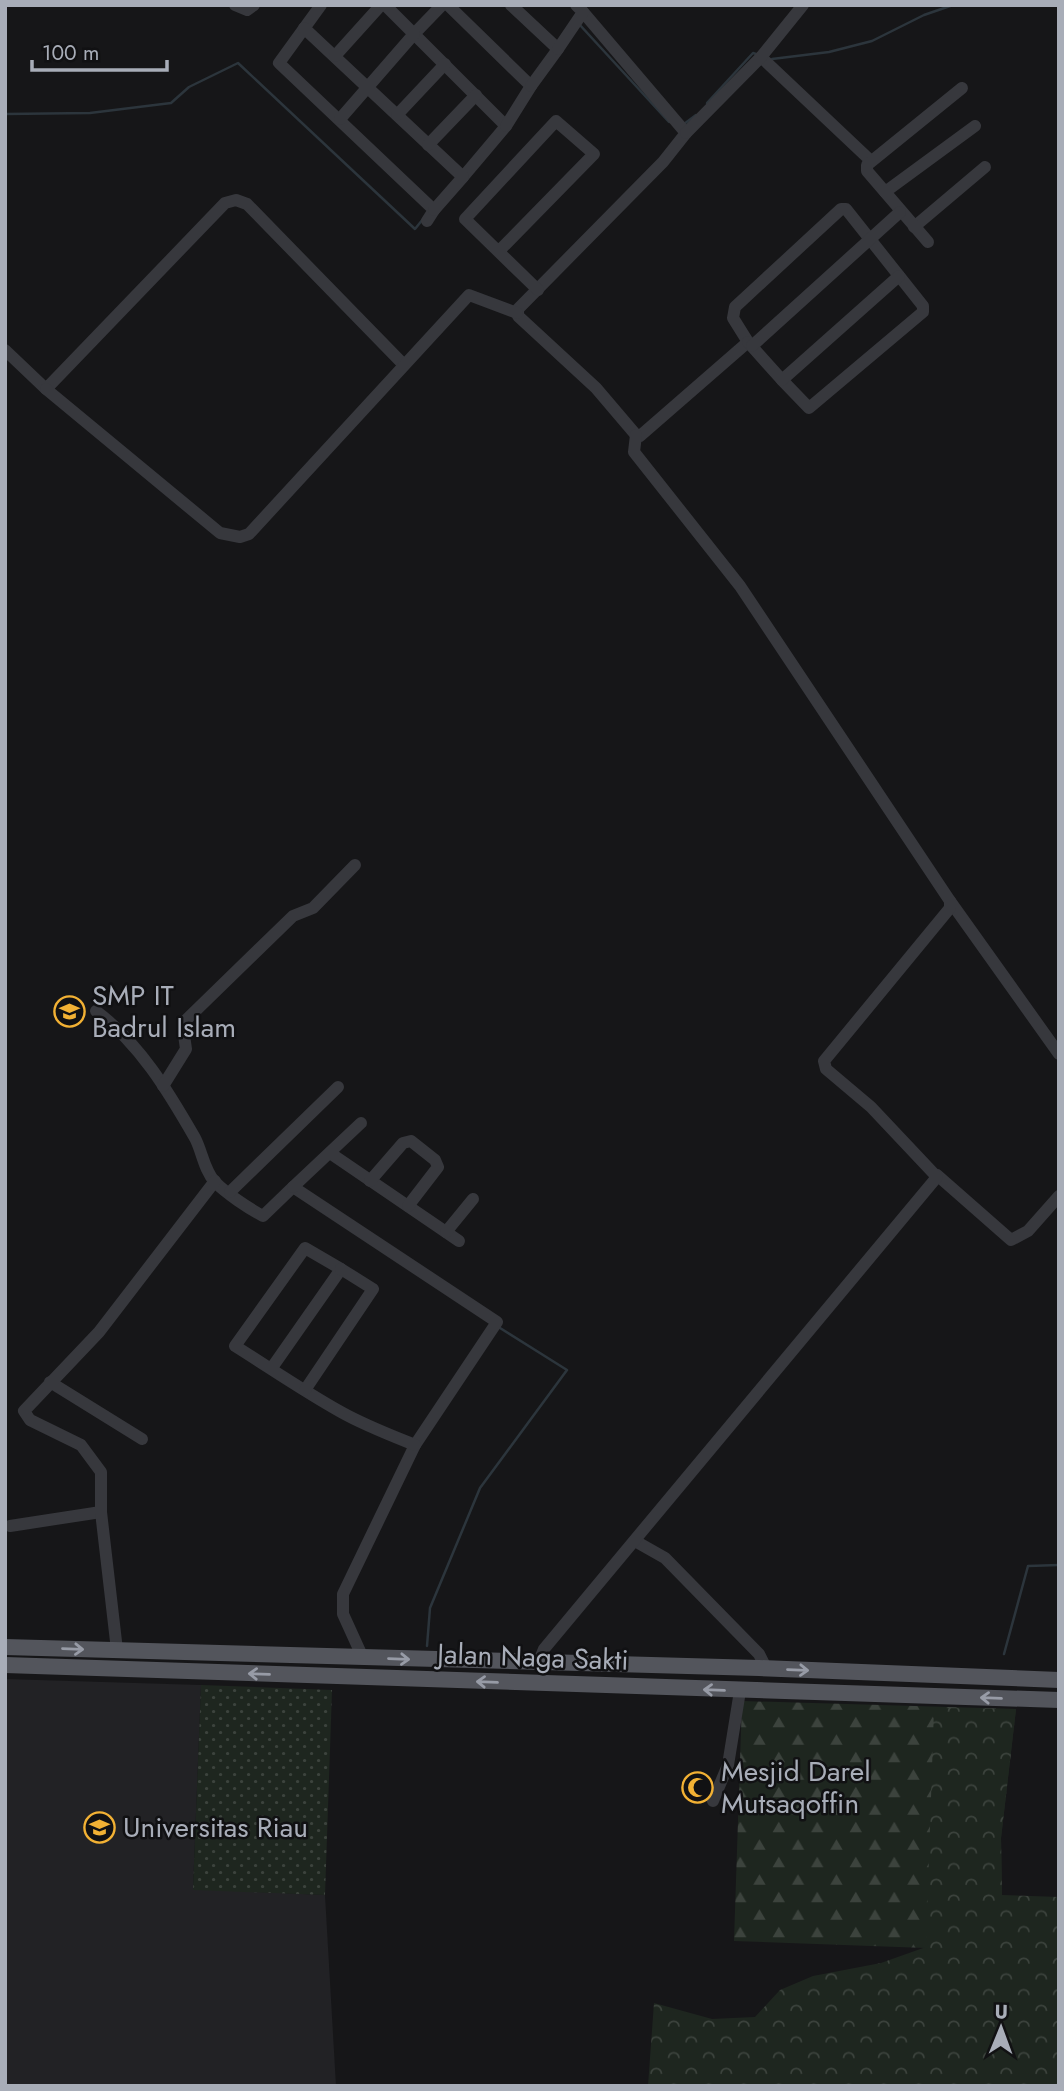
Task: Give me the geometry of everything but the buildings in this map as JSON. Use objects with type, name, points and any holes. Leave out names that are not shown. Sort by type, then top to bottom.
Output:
[{"type":"main road","name":"Jalan Naga Sakti","points":[[5,1647],[538,1664],[766,1668],[1059,1680]]},
{"type":"main road","name":"Jalan Naga Sakti","points":[[5,1665],[1059,1700]]},
{"type":"street","points":[[235,5],[244,10],[254,5]]},
{"type":"street","points":[[321,5],[279,63],[340,119],[430,216],[506,125],[558,49],[580,8],[686,133]]},
{"type":"street","points":[[335,56],[383,5],[506,125]]},
{"type":"street","points":[[340,119],[366,86],[442,5]]},
{"type":"street","points":[[448,5],[531,86]]},
{"type":"street","points":[[511,5],[558,49]]},
{"type":"street","points":[[517,313],[761,57],[803,5]]},
{"type":"street","points":[[303,28],[463,177]]},
{"type":"street","points":[[761,57],[870,160]]},
{"type":"street","points":[[397,115],[445,64]]},
{"type":"street","points":[[928,242],[867,171],[870,160],[962,88]]},
{"type":"street","points":[[428,145],[476,95]]},
{"type":"street","points":[[499,251],[594,154],[556,121],[465,218],[465,222],[538,290]]},
{"type":"street","points":[[885,192],[975,127]]},
{"type":"street","points":[[914,227],[985,167]]},
{"type":"street","points":[[46,389],[225,203],[232,200],[247,204],[403,364]]},
{"type":"street","points":[[841,209],[847,210],[871,241],[923,306],[923,312],[809,408],[750,344],[733,318],[735,307],[841,209]]},
{"type":"street","points":[[636,435],[642,435],[750,344],[871,241],[900,212]]},
{"type":"street","points":[[782,380],[899,276]]},
{"type":"street","points":[[5,350],[46,389],[190,510],[220,533],[240,537],[249,534],[469,295],[517,313],[596,388],[636,435],[634,452],[740,586],[950,901],[1059,1054]]},
{"type":"street","points":[[163,1086],[186,1049],[183,1028],[185,1021],[293,916],[313,908],[355,865]]},
{"type":"street","points":[[950,901],[950,908],[827,1055],[824,1064],[937,1175],[1011,1240],[1028,1231],[1059,1196]]},
{"type":"street","points":[[96,1012],[117,1027],[146,1061],[195,1138],[215,1181],[263,1216],[361,1123]]},
{"type":"street","points":[[230,1192],[338,1087]]},
{"type":"street","points":[[370,1181],[403,1143],[411,1141],[435,1160],[438,1167],[408,1206]]},
{"type":"street","points":[[330,1153],[459,1241]]},
{"type":"street","points":[[538,1664],[544,1649],[937,1175]]},
{"type":"street","points":[[117,1650],[101,1512],[101,1472],[91,1454],[81,1445],[24,1414],[26,1406],[99,1332],[215,1181]]},
{"type":"street","points":[[293,1187],[497,1322],[415,1445],[343,1594],[343,1614],[363,1658]]},
{"type":"street","points":[[446,1232],[473,1199]]},
{"type":"street","points":[[305,1390],[373,1289],[305,1248],[235,1346],[271,1369],[305,1390],[343,1413],[415,1445]]},
{"type":"street","points":[[271,1369],[341,1269]]},
{"type":"street","points":[[50,1382],[142,1439]]},
{"type":"street","points":[[10,1527],[101,1512]]},
{"type":"street","points":[[635,1541],[665,1558],[759,1654],[766,1668]]},
{"type":"street","points":[[713,1801],[728,1765],[740,1690]]},
{"type":"shaded area","name":"Universitas Riau","points":[[5,1679],[201,1685],[193,1889],[325,1895],[336,2086],[5,2086]]},
{"type":"green space","points":[[201,1685],[332,1690],[325,1895],[193,1890]]},
{"type":"green space","points":[[742,1701],[1016,1709],[1001,1838],[1002,1895],[1059,2086],[926,1948],[734,1941]]},
{"type":"green space","points":[[934,1708],[1016,1709],[1001,1838],[1002,1895],[1059,1897],[1059,2086],[648,2086],[654,2003],[712,2019],[755,2017],[780,1990],[813,1976],[881,1963],[926,1947]]},
{"type":"waterway","points":[[772,59],[829,52],[872,41],[924,15],[953,5]]},
{"type":"waterway","points":[[579,24],[669,122]]},
{"type":"waterway","points":[[707,103],[753,53],[756,54]]},
{"type":"waterway","points":[[5,114],[90,113],[171,103],[189,87],[238,63],[415,229],[423,219]]},
{"type":"waterway","points":[[684,124],[696,115]]},
{"type":"waterway","points":[[427,1646],[430,1608],[480,1488],[567,1370],[500,1328]]},
{"type":"waterway","points":[[1004,1654],[1028,1566],[1059,1565]]},
{"type":"place","name":"SMP IT Badrul Islam","points":[[69,1011]]},
{"type":"place","name":"Mesjid Darel Mutsaqoffin","points":[[698,1787]]},
{"type":"place","name":"Universitas Riau","points":[[100,1827]]}]
